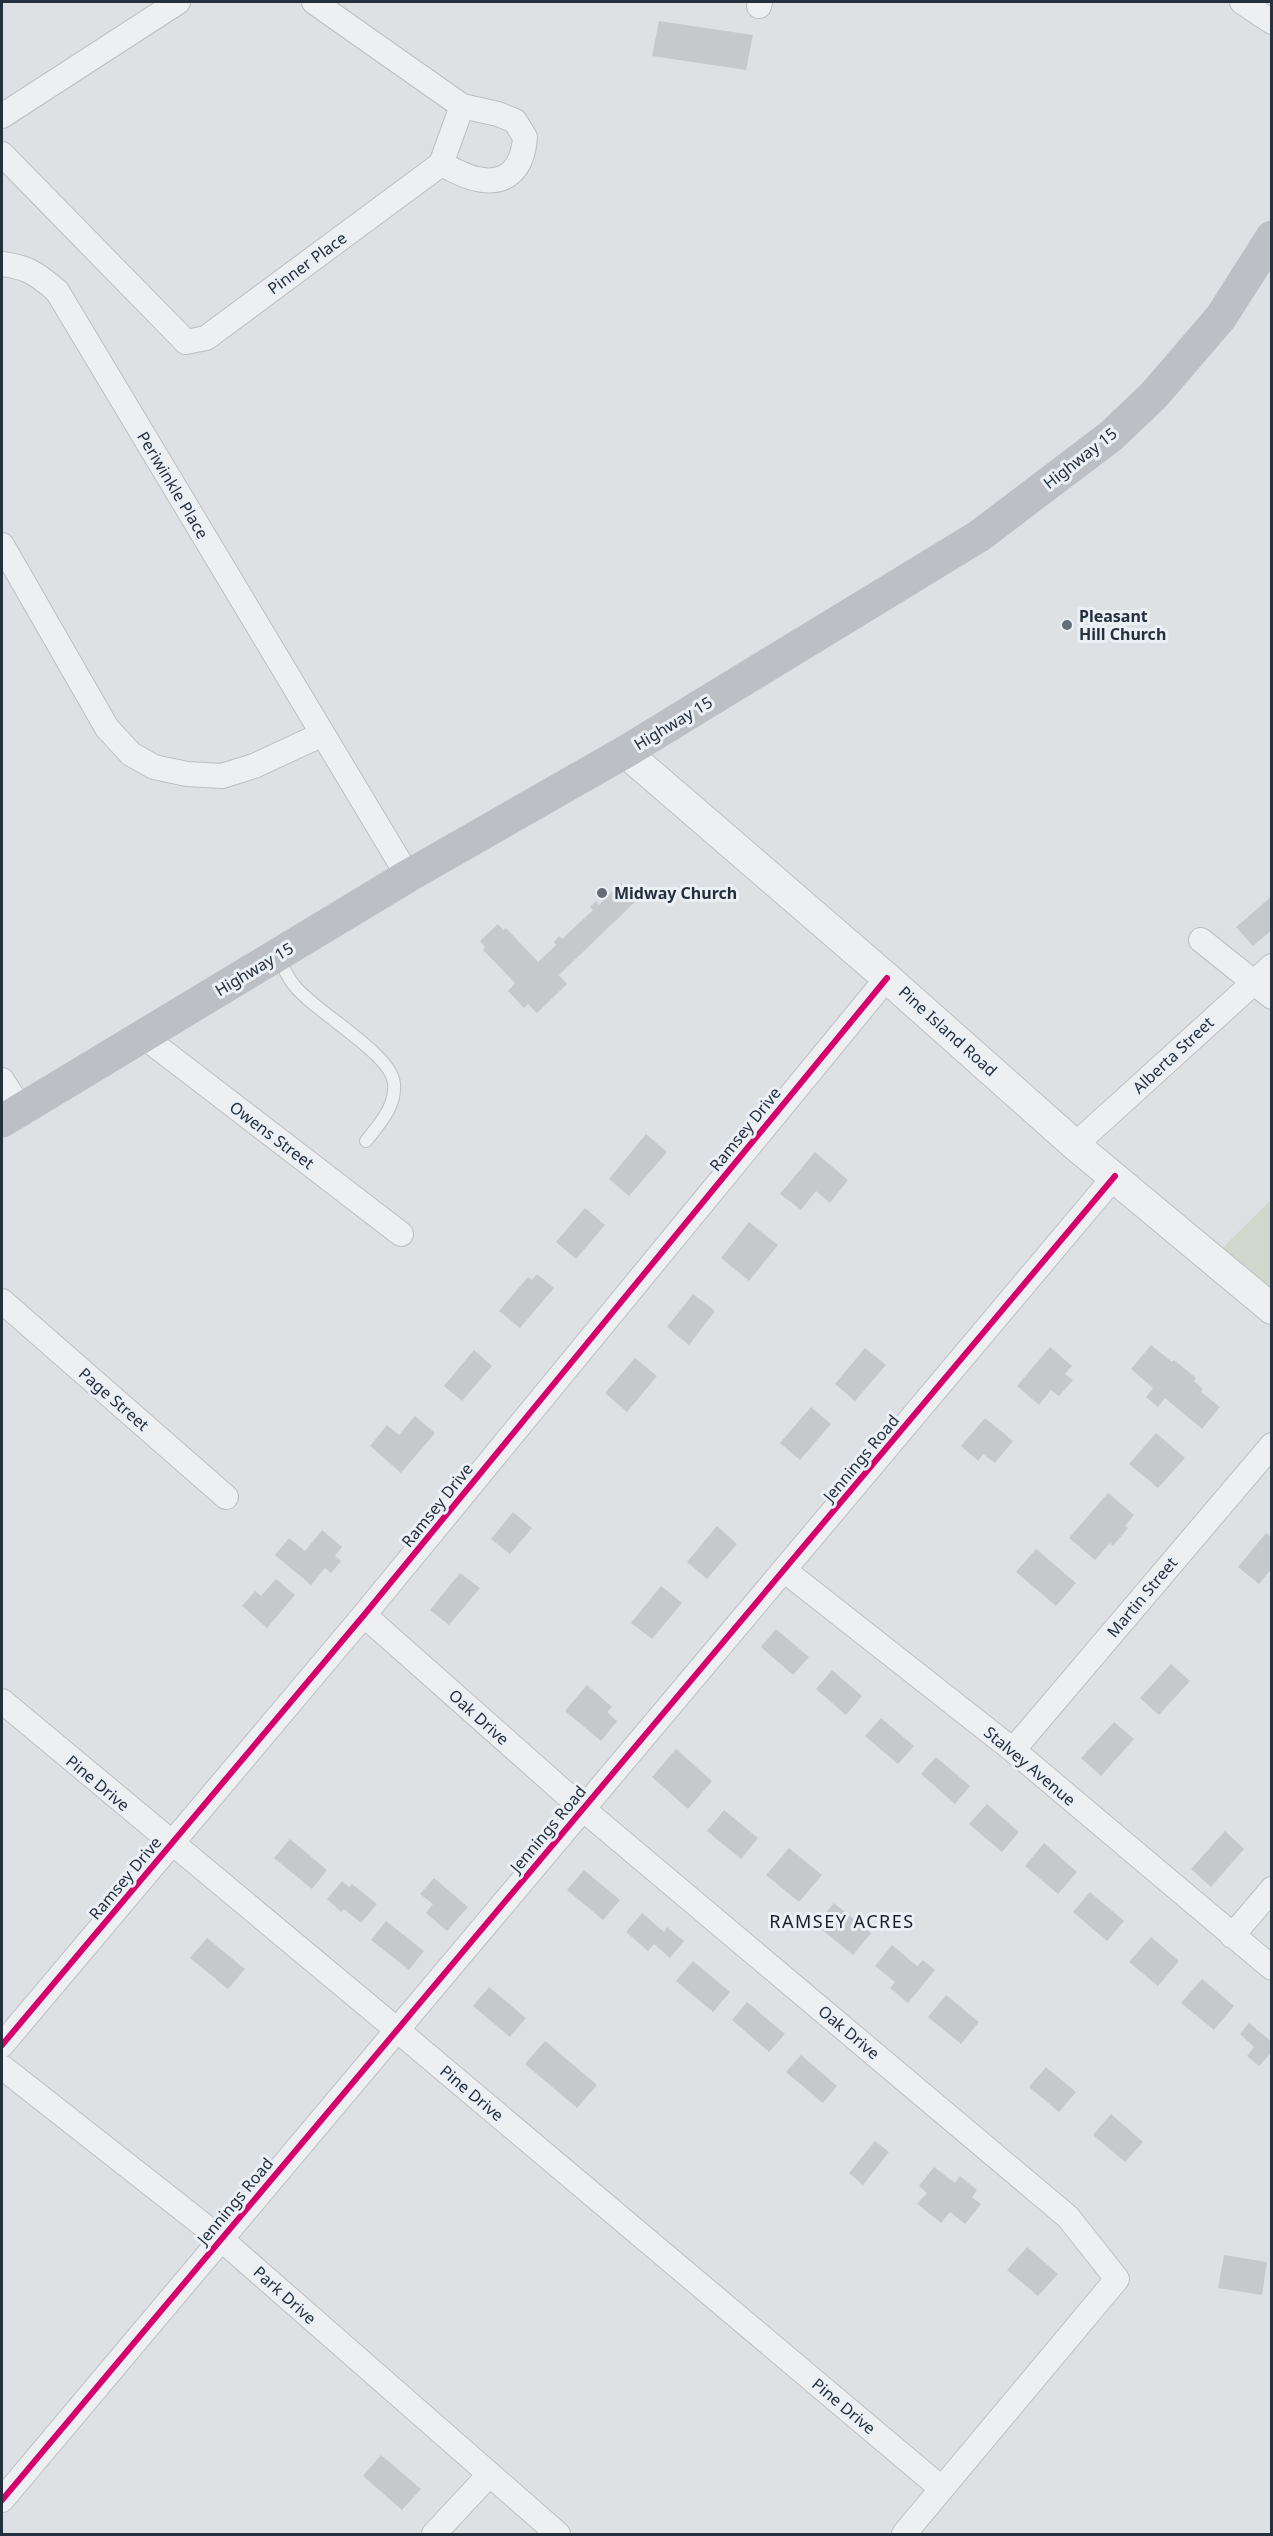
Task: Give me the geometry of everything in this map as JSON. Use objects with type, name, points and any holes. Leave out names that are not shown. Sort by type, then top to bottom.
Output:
[{"type":"main road","name":"Highway 15","points":[[11,1115],[408,876],[625,752],[979,536],[1111,435],[1154,396],[1221,317],[1272,237]]},
{"type":"street","points":[[2,116],[178,2]]},
{"type":"street","points":[[314,2],[462,106],[498,114],[515,121],[525,137],[522,159],[515,170],[500,179],[477,179],[441,164],[462,106]]},
{"type":"street","points":[[1242,2],[1272,22]]},
{"type":"street","name":"Pinner Place","points":[[2,154],[186,342],[206,338],[441,164]]},
{"type":"street","name":"Periwinkle Place","points":[[2,264],[21,266],[36,273],[57,291],[408,876]]},
{"type":"street","points":[[2,545],[107,728],[131,754],[154,767],[187,774],[222,776],[254,766],[322,734]]},
{"type":"street","name":"Pine Island Road","points":[[625,752],[887,978],[1075,1145],[1272,1309]]},
{"type":"street","points":[[1201,940],[1263,989]]},
{"type":"street","name":"Alberta Street","points":[[1075,1145],[1263,989],[1272,966]]},
{"type":"street","name":"Ramsey Drive","points":[[2,2045],[364,1615],[887,978]]},
{"type":"street","name":"Owens Street","points":[[143,1036],[401,1234]]},
{"type":"street","points":[[2,1080],[11,1115]]},
{"type":"street","name":"Jennings Road","points":[[2,2500],[1115,1176]]},
{"type":"street","name":"Page Street","points":[[2,1301],[226,1497]]},
{"type":"street","name":"Martin Street","points":[[1013,1750],[1272,1445]]},
{"type":"street","name":"Stalvey Avenue","points":[[784,1570],[1013,1750],[1272,1968]]},
{"type":"street","name":"Oak Drive","points":[[364,1615],[583,1809],[1068,2217],[1117,2279],[941,2488]]},
{"type":"street","name":"Pine Drive","points":[[2,1701],[941,2488]]},
{"type":"street","points":[[1232,1936],[1272,1889]]},
{"type":"street","name":"Park Drive","points":[[2,2067],[221,2239],[558,2535]]},
{"type":"street","points":[[434,2535],[489,2475]]},
{"type":"street","points":[[904,2535],[941,2488]]},
{"type":"lane","points":[[278,956],[294,986],[382,1060],[395,1082],[392,1101],[384,1119],[366,1141]]},
{"type":"shaded area","points":[[1271,1200],[1271,1309],[1211,1259]]},
{"type":"building","points":[[659,21],[753,35],[746,70],[652,56]]},
{"type":"building","points":[[621,883],[637,900],[559,975],[567,984],[537,1013],[528,1004],[524,1008],[508,991],[515,983],[483,950],[485,947],[480,941],[498,924],[503,930],[506,928],[538,962],[556,945],[554,942],[559,936],[562,939],[593,910],[590,907],[596,901],[599,905]]},
{"type":"building","points":[[1272,896],[1272,930],[1253,946],[1236,927]]},
{"type":"building","points":[[646,1134],[667,1152],[629,1196],[609,1179]]},
{"type":"building","points":[[815,1152],[848,1180],[830,1203],[816,1191],[801,1210],[780,1194]]},
{"type":"building","points":[[585,1208],[605,1225],[576,1259],[556,1242]]},
{"type":"building","points":[[749,1222],[778,1245],[749,1281],[721,1258]]},
{"type":"building","points":[[537,1274],[554,1288],[520,1328],[499,1311],[528,1277],[532,1280]]},
{"type":"building","points":[[693,1294],[715,1311],[689,1345],[667,1327]]},
{"type":"building","points":[[1151,1345],[1196,1378],[1194,1381],[1203,1389],[1201,1392],[1220,1407],[1202,1429],[1165,1398],[1158,1407],[1146,1397],[1153,1388],[1131,1369]]},
{"type":"building","points":[[1050,1347],[1072,1366],[1065,1374],[1073,1380],[1059,1396],[1051,1390],[1039,1405],[1017,1386]]},
{"type":"building","points":[[865,1348],[886,1365],[855,1401],[835,1384]]},
{"type":"building","points":[[474,1350],[492,1366],[462,1401],[444,1386]]},
{"type":"building","points":[[635,1358],[657,1376],[627,1412],[605,1393]]},
{"type":"building","points":[[811,1407],[831,1424],[800,1460],[780,1443]]},
{"type":"building","points":[[415,1416],[435,1433],[401,1473],[370,1446],[387,1425],[399,1435]]},
{"type":"building","points":[[985,1418],[1013,1441],[995,1463],[983,1454],[978,1461],[961,1446]]},
{"type":"building","points":[[1156,1433],[1185,1458],[1158,1488],[1129,1464]]},
{"type":"building","points":[[1108,1493],[1134,1515],[1125,1526],[1128,1528],[1113,1546],[1110,1543],[1095,1560],[1069,1538]]},
{"type":"building","points":[[513,1512],[532,1528],[510,1554],[491,1539]]},
{"type":"building","points":[[717,1526],[737,1544],[707,1579],[687,1562]]},
{"type":"building","points":[[322,1530],[342,1547],[335,1556],[341,1561],[331,1573],[325,1568],[311,1585],[275,1555],[289,1538],[305,1551]]},
{"type":"building","points":[[1266,1533],[1272,1538],[1272,1568],[1259,1584],[1238,1567]]},
{"type":"building","points":[[1036,1549],[1076,1583],[1056,1606],[1016,1572]]},
{"type":"building","points":[[460,1573],[480,1588],[449,1625],[430,1610]]},
{"type":"building","points":[[276,1579],[295,1595],[267,1628],[242,1606],[255,1591],[261,1596]]},
{"type":"building","points":[[661,1586],[682,1603],[652,1639],[631,1623]]},
{"type":"building","points":[[776,1629],[809,1657],[793,1675],[761,1647]]},
{"type":"building","points":[[1171,1664],[1190,1681],[1159,1715],[1140,1698]]},
{"type":"building","points":[[832,1670],[862,1696],[846,1715],[816,1689]]},
{"type":"building","points":[[587,1685],[612,1707],[607,1712],[617,1721],[601,1741],[565,1711]]},
{"type":"building","points":[[881,1718],[914,1746],[898,1764],[865,1736]]},
{"type":"building","points":[[1114,1722],[1134,1739],[1101,1776],[1081,1758]]},
{"type":"building","points":[[676,1749],[712,1781],[688,1809],[652,1777]]},
{"type":"building","points":[[936,1757],[970,1786],[955,1804],[921,1774]]},
{"type":"building","points":[[987,1804],[1019,1832],[1002,1852],[969,1824]]},
{"type":"building","points":[[724,1810],[758,1838],[741,1859],[707,1831]]},
{"type":"building","points":[[1225,1831],[1244,1849],[1211,1887],[1191,1869]]},
{"type":"building","points":[[290,1839],[327,1870],[312,1889],[274,1858]]},
{"type":"building","points":[[1044,1843],[1077,1872],[1058,1894],[1025,1866]]},
{"type":"building","points":[[789,1848],[822,1875],[799,1902],[766,1875]]},
{"type":"building","points":[[584,1870],[620,1900],[603,1920],[567,1890]]},
{"type":"building","points":[[434,1878],[468,1907],[447,1931],[426,1913],[433,1904],[420,1894]]},
{"type":"building","points":[[342,1881],[349,1887],[352,1884],[377,1904],[361,1923],[344,1909],[341,1912],[327,1899]]},
{"type":"building","points":[[1090,1892],[1124,1921],[1107,1941],[1073,1912]]},
{"type":"building","points":[[834,1903],[871,1933],[853,1955],[816,1925]]},
{"type":"building","points":[[642,1913],[664,1932],[667,1927],[684,1941],[670,1958],[654,1944],[648,1951],[626,1932]]},
{"type":"building","points":[[386,1921],[424,1951],[409,1970],[371,1940]]},
{"type":"building","points":[[1151,1937],[1179,1961],[1158,1986],[1129,1962]]},
{"type":"building","points":[[207,1938],[245,1969],[228,1989],[190,1958]]},
{"type":"building","points":[[892,1945],[917,1966],[923,1960],[935,1970],[908,2003],[890,1988],[895,1982],[875,1966]]},
{"type":"building","points":[[693,1961],[730,1992],[713,2012],[676,1981]]},
{"type":"building","points":[[1202,1979],[1234,2006],[1214,2030],[1181,2003]]},
{"type":"building","points":[[489,1987],[526,2018],[510,2037],[473,2006]]},
{"type":"building","points":[[946,1995],[979,2022],[961,2044],[928,2017]]},
{"type":"building","points":[[747,2002],[785,2034],[769,2052],[732,2020]]},
{"type":"building","points":[[1249,2023],[1272,2042],[1272,2052],[1259,2066],[1247,2056],[1254,2047],[1240,2034]]},
{"type":"building","points":[[545,2041],[597,2085],[577,2108],[525,2064]]},
{"type":"building","points":[[801,2055],[837,2086],[823,2103],[786,2072]]},
{"type":"building","points":[[1046,2067],[1076,2092],[1059,2112],[1029,2087]]},
{"type":"building","points":[[1111,2114],[1143,2142],[1125,2162],[1093,2135]]},
{"type":"building","points":[[875,2141],[889,2152],[863,2185],[849,2173]]},
{"type":"building","points":[[934,2167],[955,2183],[960,2176],[977,2190],[972,2197],[981,2204],[965,2224],[950,2212],[941,2223],[917,2204],[927,2193],[919,2186]]},
{"type":"building","points":[[1027,2247],[1058,2274],[1038,2296],[1007,2270]]},
{"type":"building","points":[[1224,2255],[1267,2262],[1262,2295],[1218,2288]]},
{"type":"building","points":[[381,2455],[421,2489],[402,2510],[363,2476]]},
{"type":"cycle path","points":[[2,2045],[364,1615],[887,978]]},
{"type":"cycle path","points":[[2,2500],[1115,1176]]},
{"type":"place","name":"Pleasant Hill Church","points":[[1067,625]]},
{"type":"place","name":"Midway Church","points":[[602,893]]},
{"type":"district","name":"RAMSEY ACRES","points":[[842,1921]]}]
